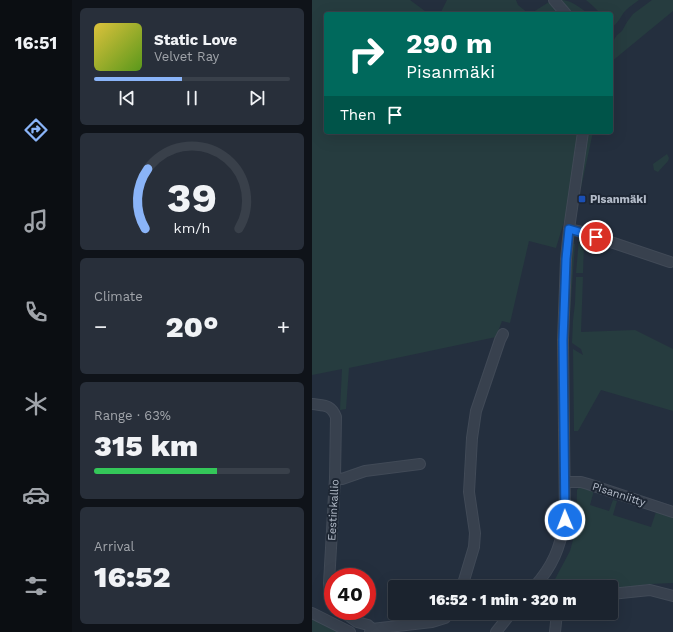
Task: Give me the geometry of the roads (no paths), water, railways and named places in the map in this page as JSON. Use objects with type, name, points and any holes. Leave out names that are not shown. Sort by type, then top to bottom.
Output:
[{"type":"street","points":[[554,0],[564,12]]},
{"type":"street","points":[[540,580],[550,566],[560,544],[565,520],[563,340],[566,259],[583,134]]},
{"type":"street","points":[[569,229],[670,262]]},
{"type":"street","points":[[464,580],[474,547],[475,533],[469,492],[472,438],[476,411],[503,334]]},
{"type":"street","name":"Eestinkallio","points":[[312,404],[330,407],[334,411],[336,417],[335,478],[330,568]]},
{"type":"street","points":[[335,478],[342,479],[365,472],[420,464]]},
{"type":"street","name":"Pisanniitty","points":[[565,482],[581,482],[673,512]]},
{"type":"street","points":[[618,593],[650,590],[673,596]]},
{"type":"street","points":[[312,613],[350,632]]},
{"type":"street","points":[[354,620],[368,625],[371,630],[438,620]]},
{"type":"street","points":[[496,632],[505,620]]},
{"type":"street","points":[[555,632],[556,620]]},
{"type":"place","name":"Pisanmäki","points":[[582,199]]}]
